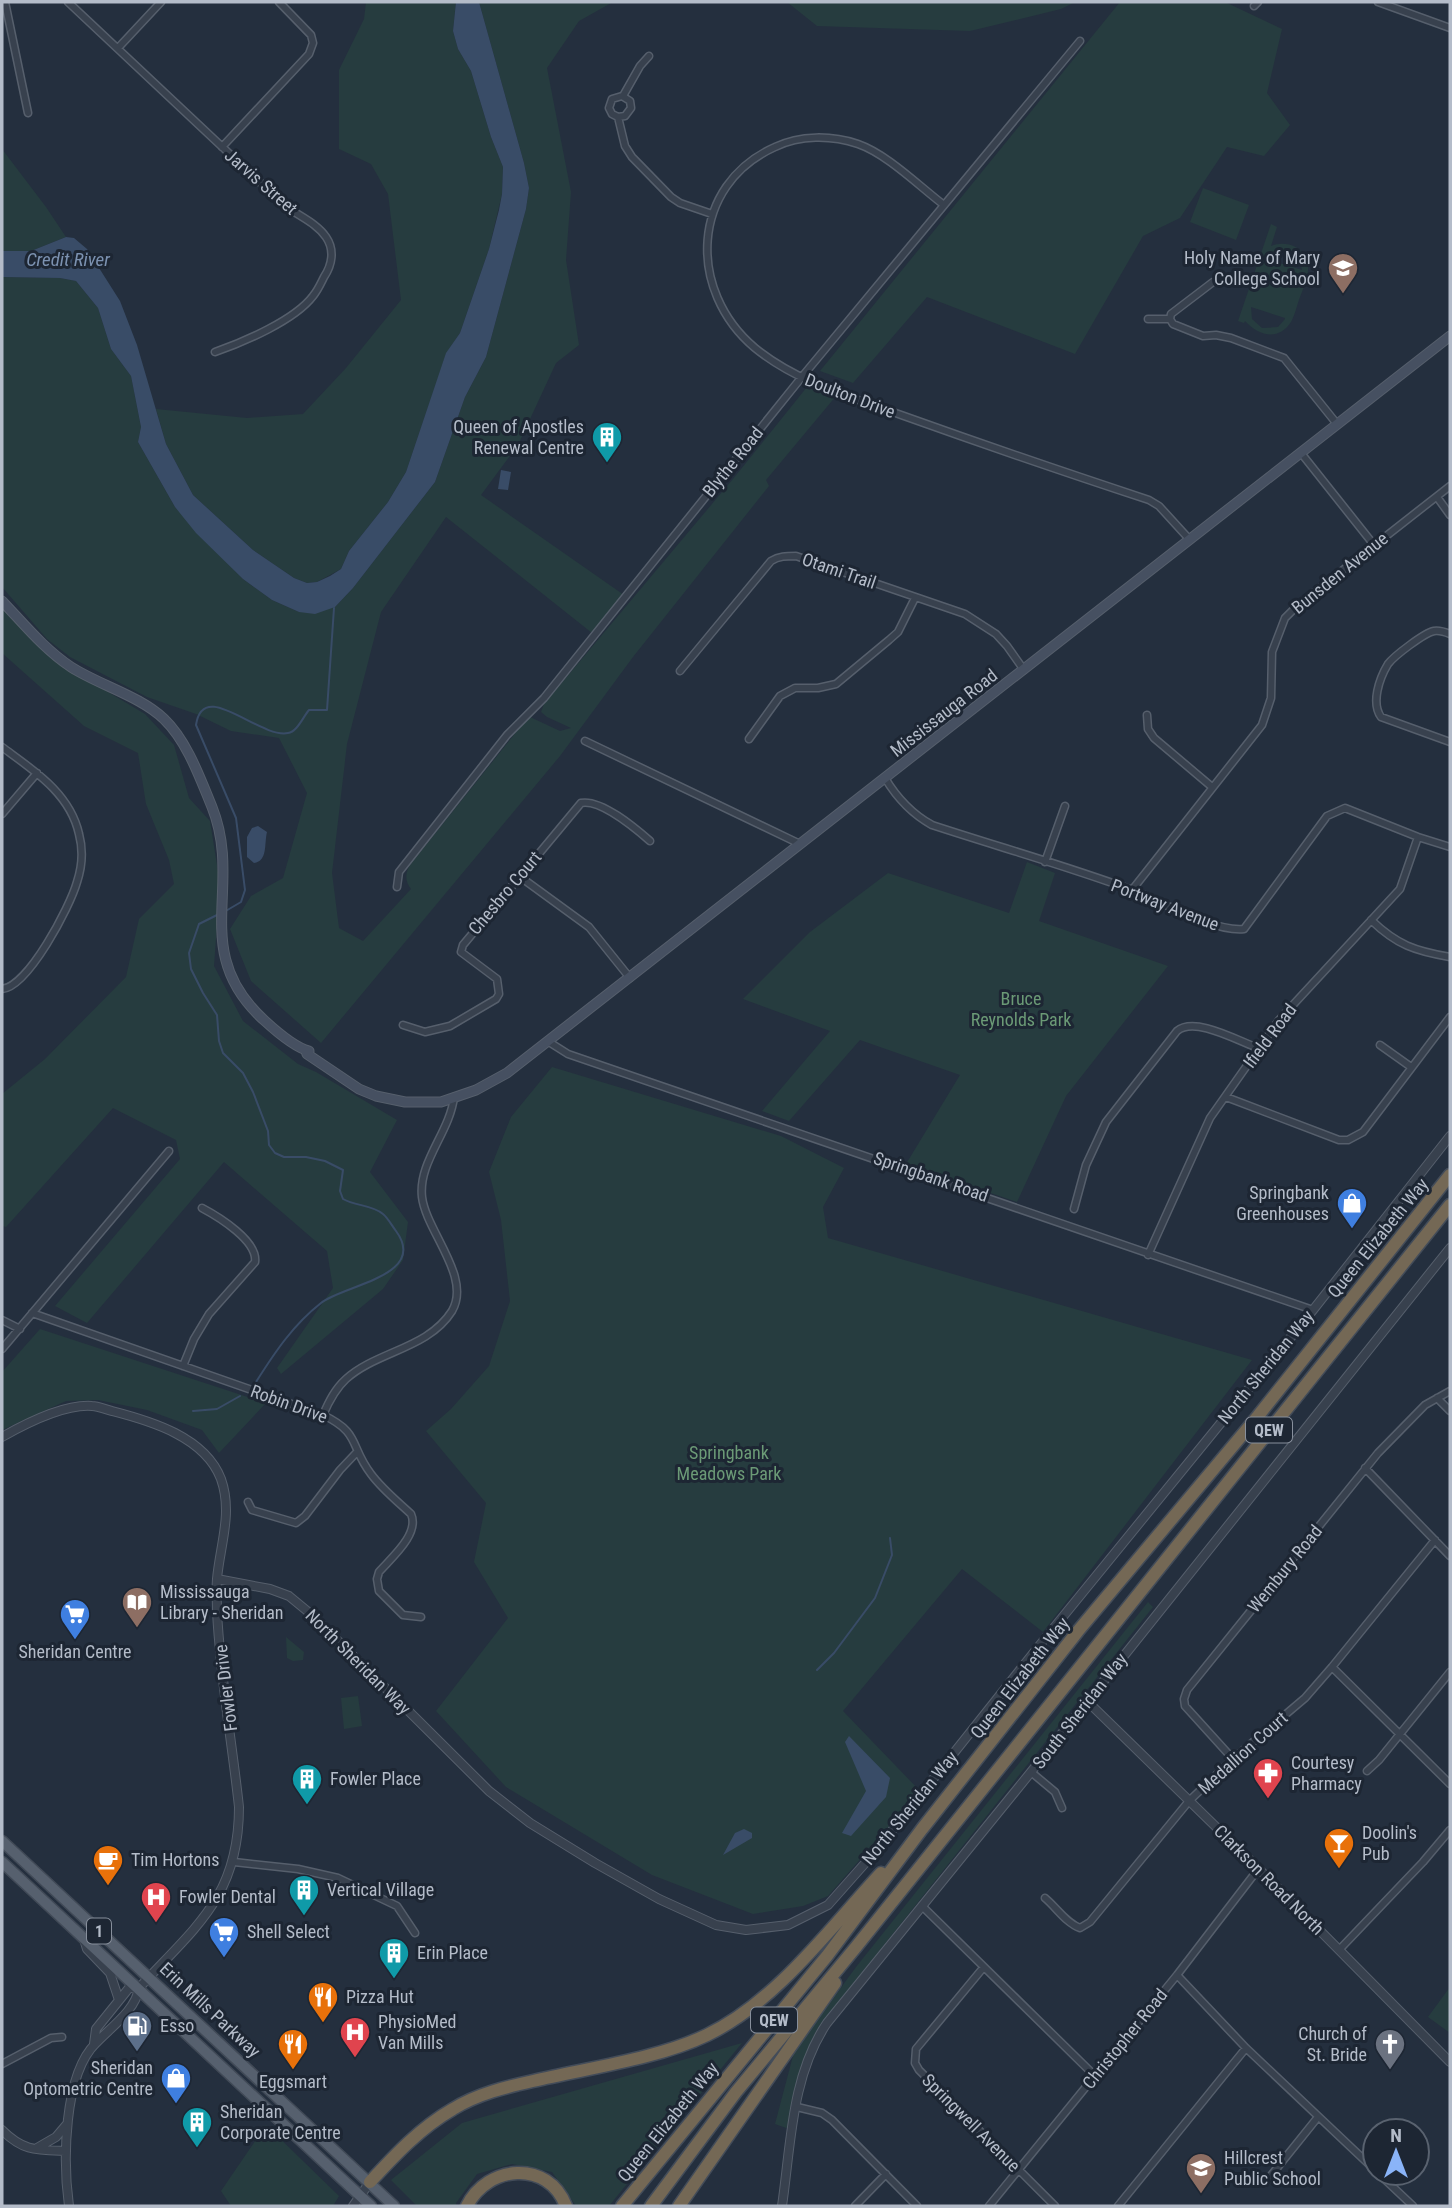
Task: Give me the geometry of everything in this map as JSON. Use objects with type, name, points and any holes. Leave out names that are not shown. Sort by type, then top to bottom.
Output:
[{"type":"highway","name":"Queen Elizabeth Way","points":[[622,2206],[827,1956],[922,1829],[1078,1631],[1258,1416],[1450,1175]]},
{"type":"highway","name":"Queen Elizabeth Way","points":[[651,2206],[736,2092],[856,1947],[1450,1205]]},
{"type":"highway","points":[[370,2182],[430,2124],[455,2107],[482,2095],[684,2045],[723,2027],[759,2002],[922,1829]]},
{"type":"highway","points":[[679,2206],[850,1963],[856,1947]]},
{"type":"highway","points":[[467,2206],[486,2183],[511,2172],[543,2179],[556,2189],[566,2206]]},
{"type":"main road","name":"Mississauga Road","points":[[2,601],[53,654],[158,713],[178,737],[216,821],[223,862],[223,952],[230,976],[249,1006],[273,1028],[306,1051],[378,1090],[405,1096],[451,1098],[477,1090],[507,1073],[549,1042],[1450,336]]},
{"type":"main road","name":"Erin Mills Parkway","points":[[2,1841],[394,2206]]},
{"type":"main road","name":"Erin Mills Parkway","points":[[2,1862],[371,2206]]},
{"type":"street","points":[[5,2],[29,113]]},
{"type":"street","name":"Jarvis Street","points":[[68,2],[289,209],[318,228],[331,247],[330,269],[313,298],[299,310],[246,342],[215,352]]},
{"type":"street","points":[[118,48],[161,2]]},
{"type":"street","points":[[222,147],[309,54],[313,43],[307,29],[279,2]]},
{"type":"street","points":[[1378,2],[1450,28]]},
{"type":"street","name":"Blythe Road","points":[[397,887],[399,872],[507,735],[544,698],[801,378],[1080,41]]},
{"type":"street","points":[[623,96],[649,55]]},
{"type":"street","points":[[623,96],[630,102],[631,108],[625,116],[618,117],[612,114],[609,105],[615,97],[623,96]]},
{"type":"street","points":[[618,117],[625,146],[632,157],[671,197],[712,214]]},
{"type":"street","name":"Doulton Drive","points":[[944,205],[872,150],[839,139],[798,139],[760,153],[729,180],[712,214],[706,254],[716,296],[744,336],[770,359],[801,378],[1149,500],[1159,506],[1190,540]]},
{"type":"street","points":[[1213,282],[1171,313],[1173,324],[1203,336],[1231,338],[1284,358],[1337,424]]},
{"type":"street","points":[[1148,319],[1170,318]]},
{"type":"street","points":[[1301,453],[1374,545]]},
{"type":"street","name":"Bunsden Avenue","points":[[1132,890],[1262,725],[1271,698],[1272,652],[1285,618],[1450,486]]},
{"type":"street","points":[[1437,497],[1450,515]]},
{"type":"street","name":"Otami Trail","points":[[680,671],[778,556],[796,556],[965,614],[1007,646],[1024,670]]},
{"type":"street","points":[[749,739],[780,696],[795,688],[818,688],[836,684],[890,640],[898,632],[915,598]]},
{"type":"street","points":[[1450,634],[1437,630],[1424,634],[1389,663],[1375,702],[1381,717],[1450,742]]},
{"type":"street","points":[[1147,715],[1148,729],[1154,738],[1212,787]]},
{"type":"street","points":[[585,741],[800,844]]},
{"type":"street","points":[[2,747],[37,773],[66,803],[79,833],[81,866],[72,896],[39,956],[15,985],[2,989]]},
{"type":"street","points":[[2,814],[37,773]]},
{"type":"street","name":"Portway Avenue","points":[[885,778],[918,818],[1132,890],[1217,926],[1233,930],[1244,929],[1327,816],[1334,811],[1345,808],[1450,847]]},
{"type":"street","name":"Chesbro Court","points":[[403,1025],[425,1032],[450,1026],[496,999],[499,994],[497,979],[461,952],[468,938],[581,803],[591,803],[628,822],[650,841]]},
{"type":"street","points":[[1045,862],[1065,806]]},
{"type":"street","name":"Ifield Road","points":[[1149,1255],[1210,1118],[1279,1020],[1400,889],[1418,837]]},
{"type":"street","points":[[519,876],[589,927],[630,978]]},
{"type":"street","points":[[1371,920],[1387,935],[1411,948],[1450,957]]},
{"type":"street","points":[[1226,1097],[1327,1136],[1348,1140],[1363,1132],[1450,1017]]},
{"type":"street","points":[[1074,1209],[1086,1165],[1106,1122],[1177,1031],[1183,1026],[1197,1025],[1258,1048]]},
{"type":"street","name":"Springbank Road","points":[[549,1042],[568,1054],[1313,1310]]},
{"type":"street","points":[[1380,1045],[1411,1067]]},
{"type":"street","points":[[323,1415],[337,1388],[347,1377],[362,1367],[410,1345],[441,1324],[457,1302],[458,1285],[430,1223],[422,1198],[422,1182],[428,1163],[452,1114],[451,1098]]},
{"type":"street","name":"North Sheridan Way","points":[[217,1579],[270,1589],[289,1596],[312,1615],[494,1796],[530,1823],[594,1863],[659,1899],[716,1925],[746,1930],[788,1925],[828,1905],[847,1885],[1313,1310],[1450,1136]]},
{"type":"street","points":[[2,1349],[169,1151]]},
{"type":"street","points":[[183,1366],[194,1339],[209,1314],[257,1258],[251,1244],[218,1217],[202,1208]]},
{"type":"street","name":"South Sheridan Way","points":[[782,2206],[803,2071],[818,2037],[1450,1248]]},
{"type":"street","name":"Robin Drive","points":[[32,1313],[342,1424],[349,1431],[357,1452],[378,1482],[414,1520],[410,1534],[376,1579],[379,1591],[403,1615],[421,1617]]},
{"type":"street","points":[[2,1320],[20,1329]]},
{"type":"street","name":"Wembury Road","points":[[1233,1759],[1185,1706],[1187,1690],[1365,1468],[1425,1405],[1450,1391]]},
{"type":"street","points":[[1437,1398],[1450,1411]]},
{"type":"street","name":"Fowler Drive","points":[[2,1437],[28,1423],[91,1406],[167,1427],[206,1457],[220,1477],[226,1500],[225,1530],[217,1579],[217,1612],[239,1807],[239,1836],[234,1862],[211,1909],[139,1988]]},
{"type":"street","points":[[248,1502],[252,1510],[296,1523],[305,1516],[357,1452]]},
{"type":"street","points":[[1365,1468],[1450,1556]]},
{"type":"street","name":"Medallion Court","points":[[1045,1898],[1073,1926],[1085,1926],[1189,1801],[1233,1759],[1305,1698],[1435,1540]]},
{"type":"street","points":[[1332,1667],[1450,1784]]},
{"type":"street","points":[[1367,1771],[1379,1760],[1450,1672]]},
{"type":"street","name":"Clarkson Road North","points":[[1087,1701],[1259,1868],[1450,2062]]},
{"type":"street","points":[[1031,1772],[1055,1792],[1062,1808]]},
{"type":"street","points":[[1339,1950],[1450,1830]]},
{"type":"street","points":[[234,1862],[298,1869],[338,1878],[397,1906],[415,1933]]},
{"type":"street","name":"Christopher Road","points":[[989,2206],[1177,1975],[1259,1868]]},
{"type":"street","points":[[922,1906],[1095,2076]]},
{"type":"street","points":[[84,1939],[87,1949],[110,1973],[119,2000]]},
{"type":"street","name":"Springwell Avenue","points":[[983,1968],[916,2049],[915,2063],[1055,2206]]},
{"type":"street","points":[[1177,1975],[1246,2048],[1361,2157]]},
{"type":"street","points":[[69,2206],[65,2151],[71,2098],[79,2072],[94,2044],[96,2029],[129,1988],[139,1988],[138,1997],[108,2033],[94,2044]]},
{"type":"street","points":[[2,2064],[51,2038],[62,2037]]},
{"type":"street","points":[[1118,2206],[1246,2048]]},
{"type":"street","points":[[797,2106],[822,2113],[832,2120],[917,2206]]},
{"type":"street","points":[[1265,2183],[1318,2117]]},
{"type":"street","points":[[34,2149],[47,2144],[69,2122]]},
{"type":"street","points":[[2,2130],[16,2144],[34,2149],[65,2151]]},
{"type":"street","points":[[855,2206],[886,2174]]},
{"type":"street","points":[[354,2206],[370,2182]]},
{"type":"street","points":[[1393,2187],[1413,2206]]},
{"type":"green space","points":[[366,2],[456,2],[453,31],[458,49],[471,71],[503,167],[502,194],[489,249],[460,333],[446,354],[406,472],[388,502],[349,551],[341,569],[317,582],[307,583],[294,578],[253,550],[193,495],[166,444],[156,409],[247,418],[303,414],[346,368],[401,300],[388,194],[371,164],[339,149],[339,70],[364,19]]},
{"type":"green space","points":[[479,2],[613,2],[579,21],[547,68],[571,192],[566,260],[579,345],[556,363],[518,445],[481,495],[624,595],[592,633],[446,517],[381,612],[347,744],[332,873],[339,928],[363,941],[411,889],[406,877],[410,865],[525,721],[530,717],[560,731],[571,728],[541,712],[544,704],[807,387],[836,396],[766,480],[769,486],[633,657],[560,756],[321,1043],[251,981],[230,929],[251,896],[283,878],[307,793],[279,738],[231,731],[196,714],[147,697],[70,657],[47,639],[2,587],[2,277],[60,278],[76,281],[98,308],[111,349],[131,376],[141,427],[138,442],[175,507],[243,579],[272,600],[299,612],[335,607],[353,588],[435,482],[465,397],[486,357],[526,209],[529,188],[524,163]]},
{"type":"green space","points":[[787,2],[1075,2],[1061,9],[970,31],[817,26]]},
{"type":"green space","points":[[1120,2],[1225,2],[1282,29],[1267,93],[1290,125],[1264,156],[1227,147],[1180,218],[1143,236],[1075,354],[927,297],[853,383],[820,371]]},
{"type":"green space","points":[[2,149],[66,237],[31,251],[2,251]]},
{"type":"green space","points":[[1203,188],[1249,205],[1236,240],[1190,222]]},
{"type":"green space","points":[[1271,224],[1277,227],[1271,246],[1291,245],[1305,257],[1308,271],[1305,284],[1291,322],[1280,332],[1262,333],[1245,321],[1238,321]],"holes":[[[1285,250],[1299,258],[1302,270],[1267,259],[1274,252]],[[1251,307],[1285,318],[1285,319],[1278,327],[1262,328],[1252,319]]]},
{"type":"green space","points":[[2,607],[61,664],[145,714],[174,745],[189,798],[210,821],[220,884],[214,966],[243,1021],[298,1064],[397,1120],[370,1172],[408,1222],[403,1260],[383,1289],[281,1374],[277,1368],[333,1288],[327,1251],[224,1162],[87,1323],[55,1306],[180,1159],[176,1140],[113,1108],[6,1227],[2,1226],[2,1094],[45,1059],[126,977],[139,919],[174,884],[169,860],[146,804],[138,753],[84,726],[2,653]]},
{"type":"green space","name":"Bruce Reynolds Park","points":[[1027,862],[1055,873],[1039,921],[1168,966],[1066,1096],[1017,1202],[906,1164],[960,1075],[860,1040],[789,1121],[762,1111],[830,1031],[743,999],[810,932],[888,873],[1009,913]]},
{"type":"green space","name":"Springbank Meadows Park","points":[[552,1067],[781,1136],[844,1168],[823,1207],[828,1238],[1252,1360],[1043,1632],[962,1569],[843,1711],[920,1791],[828,1896],[803,1906],[753,1914],[652,1875],[506,1787],[436,1711],[508,1618],[474,1562],[486,1503],[426,1431],[451,1409],[489,1366],[510,1301],[501,1220],[489,1172],[511,1117]]},
{"type":"green space","points":[[40,1329],[266,1403],[219,1453],[202,1430],[147,1410],[98,1400],[66,1401],[2,1430],[2,1372]]},
{"type":"green space","points":[[1148,1602],[1153,1607],[821,2024],[799,2075],[789,2129],[775,2124],[794,2052],[856,1967]]},
{"type":"green space","points":[[286,1637],[304,1652],[303,1660],[293,1661],[287,1658]]},
{"type":"green space","points":[[358,1696],[362,1726],[344,1729],[341,1698]]},
{"type":"green space","points":[[1450,1987],[1450,2033],[1428,2017]]},
{"type":"green space","points":[[742,2043],[609,2206],[576,2206],[552,2172],[512,2164],[477,2174],[456,2206],[417,2206],[391,2180],[462,2123]]},
{"type":"green space","points":[[266,2125],[339,2196],[333,2206],[231,2206],[221,2191]]},
{"type":"water","name":"Credit River","points":[[456,2],[479,2],[524,163],[529,188],[526,209],[486,357],[465,397],[435,482],[353,588],[335,607],[315,614],[299,612],[272,600],[243,579],[196,533],[175,507],[138,442],[141,427],[131,376],[111,349],[98,308],[76,281],[60,278],[2,277],[2,251],[31,251],[66,237],[74,238],[87,249],[120,301],[137,345],[166,444],[193,495],[253,550],[294,578],[307,583],[330,576],[341,569],[349,551],[388,502],[406,472],[446,353],[460,333],[489,249],[499,210],[503,167],[471,71],[458,49],[453,31]]},
{"type":"water","points":[[501,470],[511,472],[508,490],[498,489]]},
{"type":"water","points":[[258,826],[267,832],[262,859],[254,863],[247,857],[247,837],[252,828]]},
{"type":"water","points":[[849,1736],[890,1778],[886,1797],[851,1836],[842,1833],[866,1791],[845,1742]]},
{"type":"water","points":[[744,1829],[752,1833],[752,1838],[723,1855],[735,1833]]},
{"type":"waterway","points":[[224,912],[241,902],[245,890],[236,818],[196,725],[201,712],[209,707],[221,708],[262,728],[288,733],[297,727],[309,710],[327,710],[334,608]]},
{"type":"waterway","points":[[219,914],[199,924],[189,953],[191,969],[217,1015],[223,1053],[243,1073],[253,1092],[268,1131],[269,1145],[275,1153],[284,1157],[306,1157],[325,1161],[343,1170],[340,1191],[343,1199],[383,1214],[403,1246],[401,1259],[393,1269],[332,1297],[311,1311],[285,1340],[256,1382]]},
{"type":"waterway","points":[[193,1411],[217,1409],[240,1396]]},
{"type":"waterway","points":[[817,1670],[834,1653],[875,1598],[892,1555],[890,1538]]},
{"type":"place","name":"Holy Name of Mary College School","points":[[1343,295]]},
{"type":"place","name":"Queen of Apostles Renewal Centre","points":[[607,464]]},
{"type":"place","name":"Springbank Greenhouses","points":[[1352,1230]]},
{"type":"place","name":"Mississauga Library - Sheridan","points":[[137,1629]]},
{"type":"place","name":"Sheridan Centre","points":[[75,1641]]},
{"type":"place","name":"Courtesy Pharmacy","points":[[1268,1800]]},
{"type":"place","name":"Fowler Place","points":[[307,1806]]},
{"type":"place","name":"Doolin's Pub","points":[[1339,1870]]},
{"type":"place","name":"Tim Hortons","points":[[108,1887]]},
{"type":"place","name":"Vertical Village","points":[[304,1917]]},
{"type":"place","name":"Fowler Dental","points":[[156,1924]]},
{"type":"place","name":"Shell Select","points":[[224,1959]]},
{"type":"place","name":"Erin Place","points":[[394,1980]]},
{"type":"place","name":"Pizza Hut","points":[[323,2024]]},
{"type":"place","name":"Esso","points":[[137,2053]]},
{"type":"place","name":"PhysioMed Van Mills","points":[[355,2059]]},
{"type":"place","name":"Eggsmart","points":[[293,2071]]},
{"type":"place","name":"Church of St. Bride","points":[[1390,2071]]},
{"type":"place","name":"Sheridan Optometric Centre","points":[[176,2105]]},
{"type":"place","name":"Sheridan Corporate Centre","points":[[197,2149]]},
{"type":"place","name":"Hillcrest Public School","points":[[1201,2195]]}]
